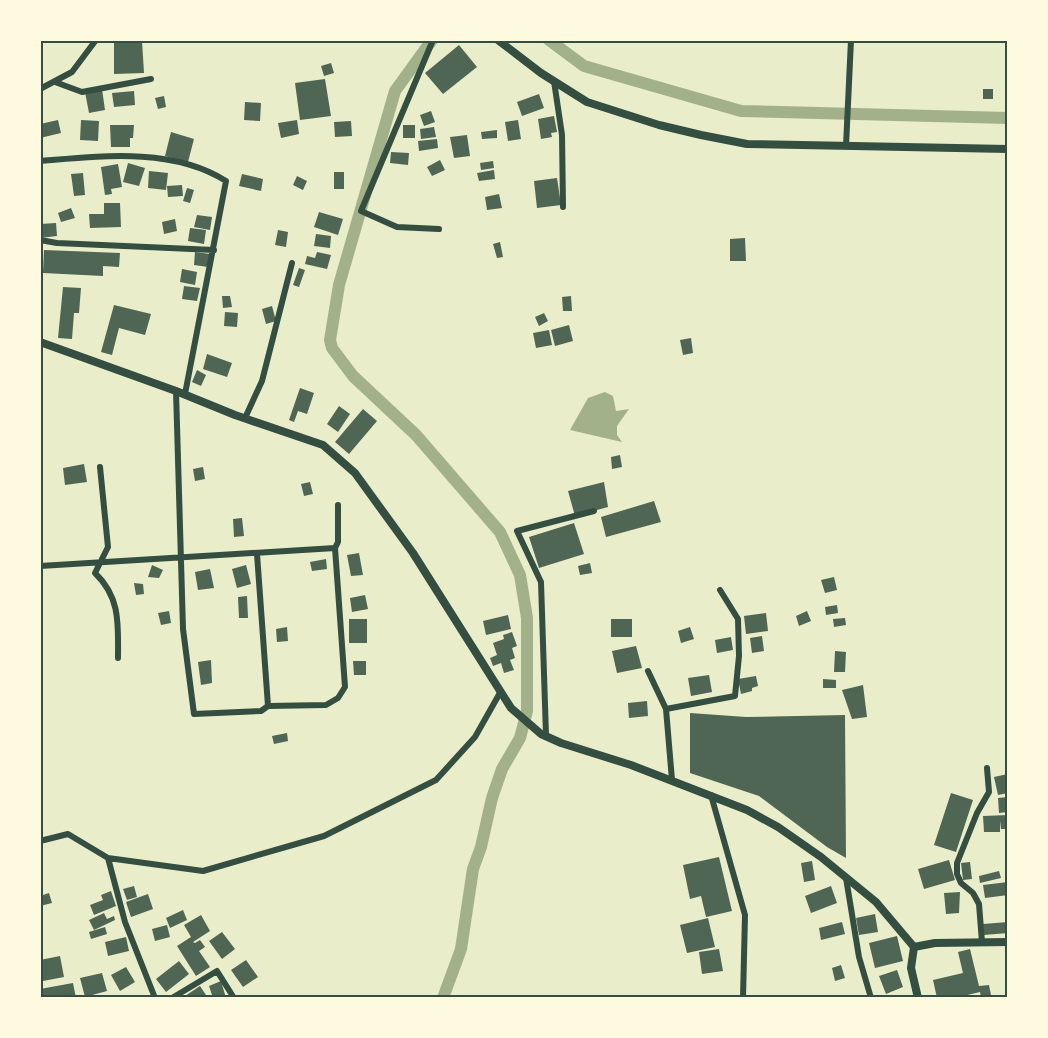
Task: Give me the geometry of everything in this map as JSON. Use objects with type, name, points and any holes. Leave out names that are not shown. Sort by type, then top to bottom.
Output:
[{"type":"main road","points":[[40,342],[323,445],[355,473],[413,554],[511,708],[544,734],[561,742],[711,795],[747,810],[778,827],[821,857],[876,903],[914,947]]},
{"type":"street","points":[[40,89],[72,72],[96,40]]},
{"type":"street","points":[[433,40],[361,211],[397,227],[439,229]]},
{"type":"street","points":[[498,40],[587,102],[659,125],[701,135],[747,144],[1008,149]]},
{"type":"street","points":[[846,146],[851,40]]},
{"type":"street","points":[[55,82],[82,92],[151,79]]},
{"type":"street","points":[[554,81],[562,135],[562,207]]},
{"type":"street","points":[[40,160],[114,155],[159,159],[208,170],[226,181],[214,250],[180,393],[183,629],[194,714],[261,711],[268,706],[326,705],[338,698],[345,687],[335,548],[338,542],[338,506]]},
{"type":"street","points":[[40,240],[57,243],[214,250]]},
{"type":"street","points":[[246,418],[262,381],[292,263]]},
{"type":"street","points":[[99,468],[108,547],[95,573],[107,585],[114,597],[118,625],[118,658]]},
{"type":"street","points":[[544,734],[541,582],[517,531],[594,511]]},
{"type":"street","points":[[40,566],[335,548]]},
{"type":"street","points":[[257,554],[268,706]]},
{"type":"street","points":[[666,710],[735,696],[739,656],[738,619],[720,590]]},
{"type":"street","points":[[648,671],[666,710],[672,780]]},
{"type":"street","points":[[40,841],[68,834],[108,858],[203,871],[324,836],[436,780],[475,737],[501,691]]},
{"type":"street","points":[[982,942],[979,904],[973,893],[961,883],[957,874],[957,863],[976,813],[989,792],[987,768]]},
{"type":"street","points":[[711,795],[745,915],[743,998]]},
{"type":"street","points":[[108,858],[125,922],[155,998]]},
{"type":"street","points":[[846,878],[859,957],[871,998]]},
{"type":"street","points":[[918,998],[911,968],[914,947],[934,943],[1008,942]]},
{"type":"street","points":[[172,998],[217,971],[234,998]]},
{"type":"shaded area","points":[[605,392],[613,396],[616,411],[629,409],[617,426],[617,435],[622,442],[570,430],[588,398]]},
{"type":"building","points":[[142,41],[144,73],[114,74],[114,43]]},
{"type":"building","points":[[459,45],[477,67],[443,94],[425,73]]},
{"type":"building","points":[[331,63],[334,73],[324,76],[321,66]]},
{"type":"building","points":[[325,79],[331,116],[300,120],[295,83]]},
{"type":"building","points":[[102,89],[105,110],[89,113],[85,92]]},
{"type":"building","points":[[983,89],[993,89],[993,99],[983,99]]},
{"type":"building","points":[[134,91],[135,105],[114,107],[112,93]]},
{"type":"building","points":[[539,94],[544,108],[522,116],[517,102]]},
{"type":"building","points":[[164,96],[166,107],[158,109],[155,98]]},
{"type":"building","points":[[245,102],[261,103],[260,121],[244,120]]},
{"type":"building","points":[[431,111],[435,122],[424,126],[420,115]]},
{"type":"building","points":[[554,116],[557,132],[551,133],[552,137],[541,139],[538,119]]},
{"type":"building","points":[[58,120],[61,133],[40,138],[40,124]]},
{"type":"building","points":[[81,120],[99,121],[98,141],[80,140]]},
{"type":"building","points":[[297,120],[299,134],[281,138],[278,123]]},
{"type":"building","points":[[518,120],[521,139],[508,141],[505,122]]},
{"type":"building","points":[[351,121],[352,136],[335,137],[334,122]]},
{"type":"building","points":[[110,125],[134,125],[130,147],[111,147]]},
{"type":"building","points":[[403,125],[415,125],[415,138],[403,138]]},
{"type":"building","points":[[434,127],[436,137],[421,139],[420,129]]},
{"type":"building","points":[[497,130],[497,138],[482,139],[481,132]]},
{"type":"building","points":[[171,132],[194,139],[188,162],[165,156]]},
{"type":"building","points":[[467,135],[470,156],[454,158],[450,137]]},
{"type":"building","points":[[437,139],[438,148],[419,151],[418,141]]},
{"type":"building","points":[[391,152],[409,153],[408,165],[390,163]]},
{"type":"building","points":[[440,160],[445,170],[432,176],[427,167]]},
{"type":"building","points":[[493,161],[494,168],[481,170],[480,163]]},
{"type":"building","points":[[128,163],[145,168],[139,186],[123,182]]},
{"type":"building","points":[[118,164],[122,187],[111,189],[112,194],[105,195],[101,167]]},
{"type":"building","points":[[494,170],[495,179],[479,181],[477,173]]},
{"type":"building","points":[[149,171],[168,173],[166,190],[148,188]]},
{"type":"building","points":[[334,172],[344,172],[344,189],[334,189]]},
{"type":"building","points":[[83,173],[85,195],[74,196],[71,174]]},
{"type":"building","points":[[242,174],[263,179],[261,191],[239,186]]},
{"type":"building","points":[[297,176],[307,181],[303,190],[293,185]]},
{"type":"building","points":[[557,178],[561,205],[537,208],[534,181]]},
{"type":"building","points":[[182,185],[183,196],[168,197],[167,186]]},
{"type":"building","points":[[187,188],[194,190],[190,203],[183,201]]},
{"type":"building","points":[[499,194],[502,208],[487,210],[485,197]]},
{"type":"building","points":[[104,203],[120,203],[121,227],[90,228],[89,214],[104,214]]},
{"type":"building","points":[[71,208],[75,218],[61,222],[58,213]]},
{"type":"building","points":[[319,212],[343,219],[338,235],[314,227]]},
{"type":"building","points":[[197,215],[212,217],[210,230],[194,227]]},
{"type":"building","points":[[175,219],[177,231],[164,234],[162,222]]},
{"type":"building","points":[[56,223],[57,236],[40,238],[40,224]]},
{"type":"building","points":[[190,228],[206,230],[204,244],[188,241]]},
{"type":"building","points":[[278,230],[288,232],[286,247],[275,245]]},
{"type":"building","points":[[316,234],[331,236],[330,248],[314,246]]},
{"type":"building","points":[[745,238],[746,261],[730,261],[730,239]]},
{"type":"building","points":[[500,242],[503,257],[497,258],[493,244]]},
{"type":"building","points":[[44,250],[120,253],[119,267],[103,266],[103,276],[43,273]]},
{"type":"building","points":[[195,252],[210,254],[208,267],[194,265]]},
{"type":"building","points":[[317,252],[331,255],[327,269],[305,264],[307,256],[315,258]]},
{"type":"building","points":[[299,268],[305,270],[299,287],[293,285]]},
{"type":"building","points":[[182,269],[197,272],[195,285],[180,282]]},
{"type":"building","points":[[184,286],[200,288],[197,301],[182,299]]},
{"type":"building","points":[[63,287],[81,288],[79,313],[74,313],[72,339],[58,338]]},
{"type":"building","points":[[222,296],[230,296],[232,307],[223,308]]},
{"type":"building","points":[[571,296],[572,311],[563,311],[562,297]]},
{"type":"building","points":[[114,305],[151,314],[145,335],[119,328],[112,355],[101,352]]},
{"type":"building","points":[[272,306],[276,321],[266,324],[262,309]]},
{"type":"building","points":[[225,312],[238,313],[237,327],[224,326]]},
{"type":"building","points":[[544,313],[548,321],[539,326],[535,317]]},
{"type":"building","points":[[569,325],[573,341],[555,346],[551,330]]},
{"type":"building","points":[[549,330],[552,345],[536,348],[533,333]]},
{"type":"building","points":[[691,338],[693,353],[683,355],[680,340]]},
{"type":"building","points":[[207,354],[232,363],[227,377],[203,369]]},
{"type":"building","points":[[197,370],[206,375],[201,386],[192,382]]},
{"type":"building","points":[[300,388],[314,393],[307,414],[298,411],[294,422],[289,420]]},
{"type":"building","points":[[339,406],[350,414],[338,432],[327,424]]},
{"type":"building","points":[[363,409],[377,421],[349,454],[335,442]]},
{"type":"building","points":[[620,455],[622,467],[612,469],[611,457]]},
{"type":"building","points":[[84,464],[87,482],[65,485],[63,468]]},
{"type":"building","points":[[203,467],[205,479],[195,481],[193,469]]},
{"type":"building","points":[[310,482],[313,494],[304,496],[301,484]]},
{"type":"building","points":[[604,482],[608,507],[575,516],[568,491]]},
{"type":"building","points":[[654,501],[661,522],[606,537],[601,517]]},
{"type":"building","points":[[242,518],[244,536],[234,537],[233,519]]},
{"type":"building","points":[[574,523],[584,554],[539,568],[529,537]]},
{"type":"building","points":[[359,553],[363,575],[351,576],[347,555]]},
{"type":"building","points":[[326,559],[327,569],[312,571],[310,562]]},
{"type":"building","points":[[590,563],[592,573],[580,575],[578,566]]},
{"type":"building","points":[[152,565],[163,570],[159,578],[148,577]]},
{"type":"building","points":[[246,565],[251,584],[237,588],[232,569]]},
{"type":"building","points":[[210,569],[214,588],[198,590],[195,572]]},
{"type":"building","points":[[834,577],[837,590],[825,593],[821,580]]},
{"type":"building","points":[[134,583],[143,584],[144,594],[136,595]]},
{"type":"building","points":[[365,595],[368,609],[352,612],[350,598]]},
{"type":"building","points":[[247,596],[248,618],[239,618],[238,597]]},
{"type":"building","points":[[837,605],[838,613],[826,615],[825,607]]},
{"type":"building","points":[[169,611],[171,623],[161,625],[158,613]]},
{"type":"building","points":[[807,611],[811,621],[799,626],[796,616]]},
{"type":"building","points":[[766,613],[768,631],[746,634],[744,616]]},
{"type":"building","points":[[508,615],[511,629],[486,635],[483,621]]},
{"type":"building","points":[[845,618],[846,625],[834,627],[833,619]]},
{"type":"building","points":[[349,619],[367,619],[367,643],[349,643]]},
{"type":"building","points":[[611,619],[632,619],[632,637],[611,637]]},
{"type":"building","points":[[287,627],[288,641],[277,642],[276,629]]},
{"type":"building","points":[[690,627],[694,639],[681,643],[678,631]]},
{"type":"building","points":[[512,632],[517,646],[512,648],[515,658],[510,660],[514,670],[504,673],[501,663],[493,666],[490,658],[497,655],[493,643],[504,639],[503,635]]},
{"type":"building","points":[[762,636],[764,651],[752,653],[750,638]]},
{"type":"building","points":[[731,637],[733,650],[717,653],[715,640]]},
{"type":"building","points":[[636,646],[642,668],[617,673],[612,651]]},
{"type":"building","points":[[835,651],[846,652],[845,672],[834,672]]},
{"type":"building","points":[[211,660],[212,683],[201,685],[198,662]]},
{"type":"building","points":[[353,661],[366,661],[366,675],[354,675]]},
{"type":"building","points":[[709,675],[712,692],[691,696],[688,678]]},
{"type":"building","points":[[756,676],[758,686],[752,688],[752,691],[741,694],[738,679]]},
{"type":"building","points":[[823,679],[836,680],[836,688],[823,688]]},
{"type":"building","points":[[863,685],[867,717],[852,719],[842,690]]},
{"type":"building","points":[[647,701],[648,716],[629,718],[628,703]]},
{"type":"building","points":[[690,713],[746,717],[845,715],[846,858],[827,847],[759,796],[690,773]]},
{"type":"building","points":[[287,733],[288,741],[274,744],[272,736]]},
{"type":"building","points":[[1008,774],[1008,793],[998,795],[994,777]]},
{"type":"building","points":[[951,793],[973,800],[956,852],[934,845]]},
{"type":"building","points":[[1008,797],[1008,812],[999,813],[998,798]]},
{"type":"building","points":[[1008,815],[1008,829],[1001,829],[1000,821],[1000,832],[984,832],[983,816]]},
{"type":"building","points":[[719,857],[732,911],[706,917],[701,896],[690,899],[683,865]]},
{"type":"building","points":[[949,860],[955,880],[924,889],[918,869]]},
{"type":"building","points":[[812,861],[815,880],[804,882],[801,863]]},
{"type":"building","points":[[970,862],[972,879],[963,880],[961,863]]},
{"type":"building","points":[[999,871],[1001,878],[980,883],[979,876]]},
{"type":"building","points":[[1008,882],[1008,895],[985,898],[983,885]]},
{"type":"building","points":[[134,886],[137,897],[127,900],[123,889]]},
{"type":"building","points":[[831,886],[837,903],[811,913],[805,896]]},
{"type":"building","points":[[111,891],[116,906],[94,915],[90,905],[103,900],[101,895]]},
{"type":"building","points":[[960,892],[959,913],[946,914],[944,893]]},
{"type":"building","points":[[49,893],[52,903],[40,906],[40,896]]},
{"type":"building","points":[[148,894],[153,909],[131,917],[126,902]]},
{"type":"building","points":[[183,910],[187,920],[170,928],[166,918]]},
{"type":"building","points":[[104,913],[107,919],[114,916],[115,920],[94,930],[89,920]]},
{"type":"building","points":[[875,914],[878,932],[859,935],[856,918]]},
{"type":"building","points":[[201,915],[210,931],[193,942],[200,940],[205,947],[199,951],[210,967],[196,976],[177,946],[191,937],[184,925]]},
{"type":"building","points":[[708,918],[715,947],[687,953],[680,925]]},
{"type":"building","points":[[842,922],[845,934],[821,940],[819,928]]},
{"type":"building","points":[[1008,922],[1008,933],[984,935],[983,924]]},
{"type":"building","points":[[167,925],[170,937],[155,941],[152,929]]},
{"type":"building","points":[[105,927],[107,934],[91,939],[89,932]]},
{"type":"building","points":[[222,932],[235,949],[222,959],[209,941]]},
{"type":"building","points":[[897,936],[903,961],[875,968],[869,943]]},
{"type":"building","points":[[126,937],[129,951],[108,956],[105,942]]},
{"type":"building","points":[[719,949],[723,971],[702,974],[699,952]]},
{"type":"building","points":[[970,949],[979,986],[989,985],[991,995],[981,997],[980,992],[955,998],[937,998],[933,980],[963,973],[958,952]]},
{"type":"building","points":[[60,956],[64,977],[43,981],[40,960]]},
{"type":"building","points":[[246,960],[258,977],[243,987],[231,970]]},
{"type":"building","points":[[179,961],[189,974],[166,992],[156,979]]},
{"type":"building","points":[[841,965],[845,978],[835,981],[832,968]]},
{"type":"building","points":[[126,967],[135,982],[120,991],[111,975]]},
{"type":"building","points":[[897,970],[903,987],[886,994],[879,976]]},
{"type":"building","points":[[102,973],[107,991],[85,997],[80,978]]},
{"type":"building","points":[[221,981],[226,998],[213,998],[209,986]]},
{"type":"building","points":[[73,983],[76,998],[40,998],[40,989]]},
{"type":"building","points":[[200,986],[208,998],[186,998],[185,996]]},
{"type":"waterway","points":[[432,40],[395,91],[339,285],[330,340],[332,348],[353,376],[416,435],[500,532],[520,575],[527,618],[527,711],[520,738],[502,769],[492,798],[481,847],[473,869],[461,949],[443,998]]},
{"type":"waterway","points":[[549,40],[584,66],[741,111],[1008,118]]}]
